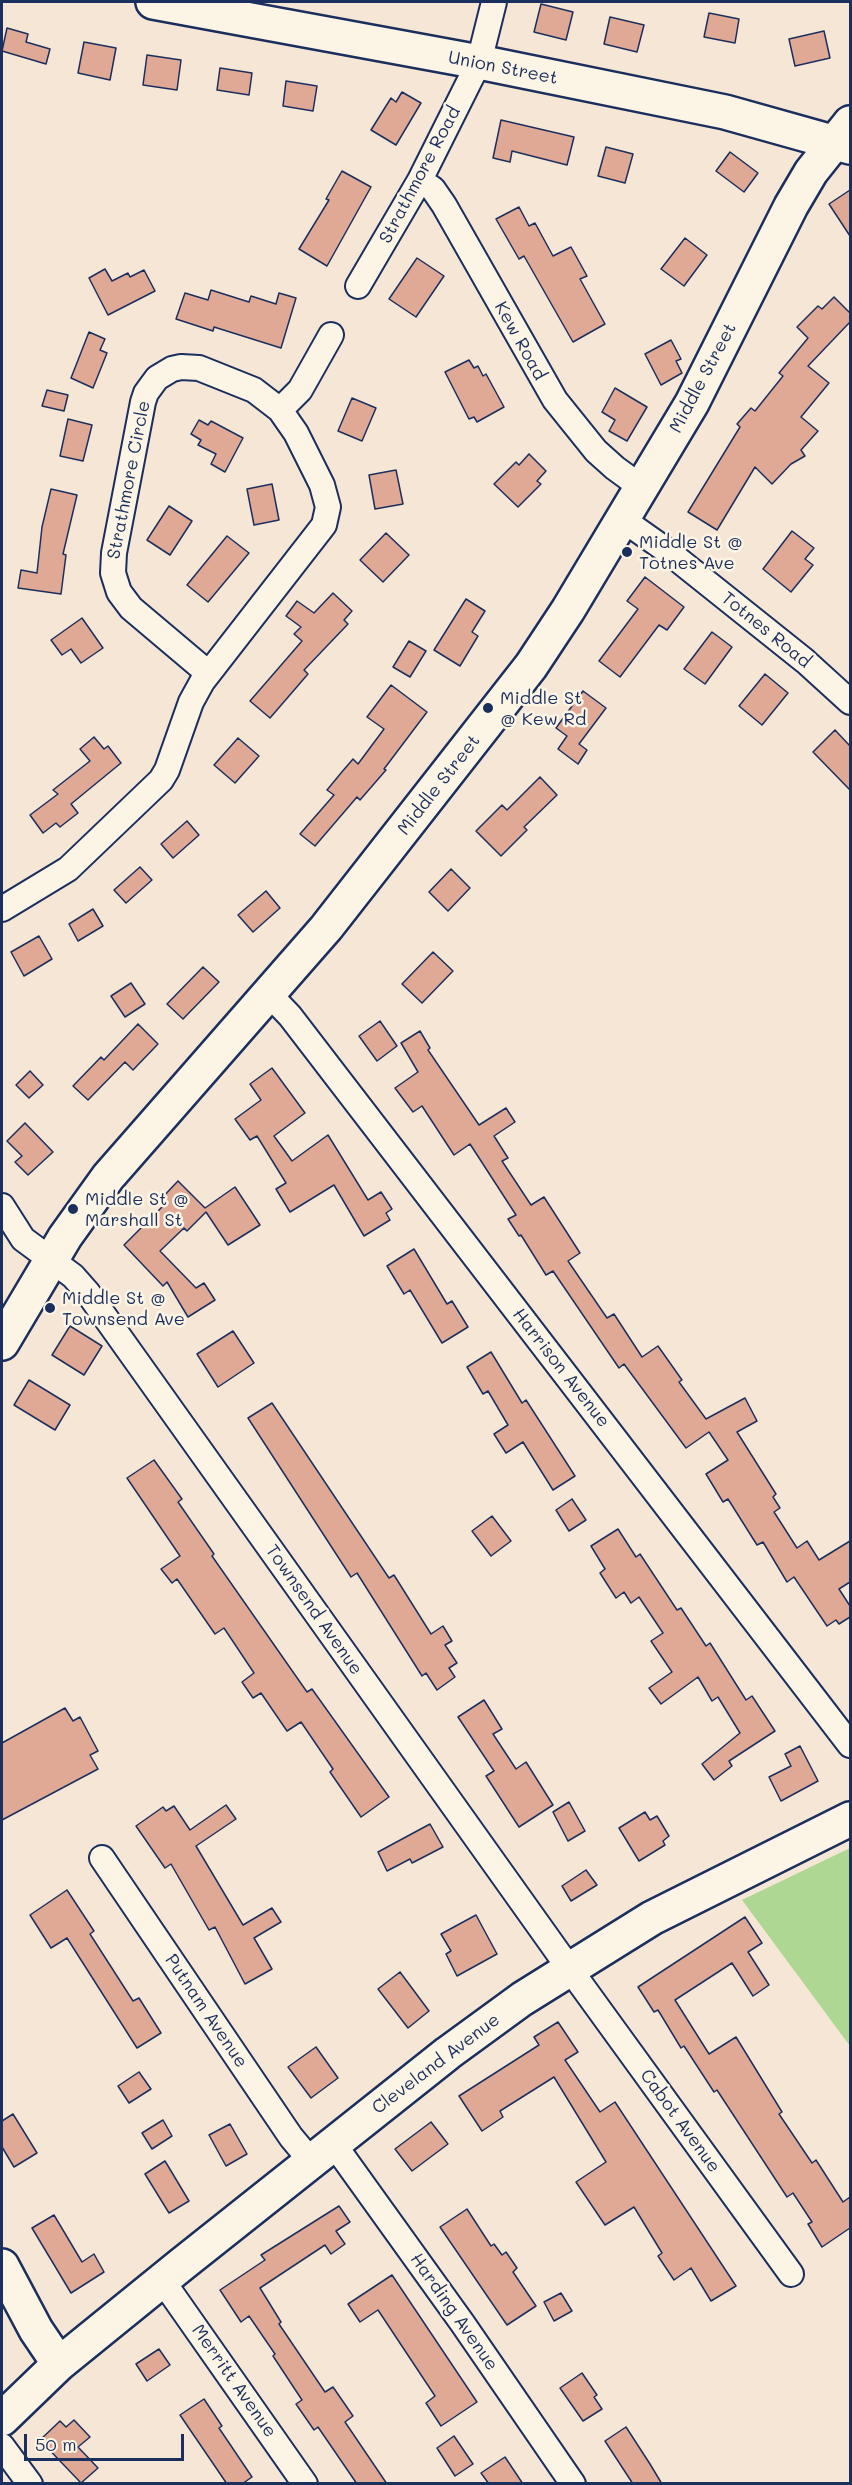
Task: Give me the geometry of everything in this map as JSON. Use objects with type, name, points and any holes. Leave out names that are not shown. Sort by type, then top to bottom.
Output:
[{"type":"street","name":"Union Street","points":[[153,2],[479,62],[845,137]]},
{"type":"street","name":"Strathmore Road","points":[[358,286],[420,180],[479,62],[494,2]]},
{"type":"street","name":"Middle Street","points":[[2,1342],[77,1217],[119,1162],[269,994],[352,895],[520,681],[568,610],[711,367],[781,222],[811,172],[845,137]]},
{"type":"street","name":"Kew Road","points":[[420,180],[433,189],[444,205],[555,400],[596,451],[641,487]]},
{"type":"street","points":[[280,410],[300,390],[331,335]]},
{"type":"street","name":"Strathmore Circle","points":[[189,366],[254,390],[280,410],[296,433],[322,485],[328,507],[327,517],[319,534],[208,673],[131,608],[119,592],[112,573],[146,393],[157,378],[172,369],[189,366]]},
{"type":"street","name":"Totnes Road","points":[[622,519],[666,550],[823,676],[850,702]]},
{"type":"street","points":[[2,909],[68,869],[157,785],[167,770],[196,692],[208,673]]},
{"type":"street","name":"Harrison Avenue","points":[[269,994],[290,1016],[850,1744]]},
{"type":"street","name":"Townsend Avenue","points":[[2,1206],[23,1239],[73,1276],[88,1293],[569,1968]]},
{"type":"street","name":"Cleveland Avenue","points":[[59,2364],[465,2040],[569,1968],[661,1913],[850,1818]]},
{"type":"street","name":"Putnam Avenue","points":[[102,1858],[291,2137],[322,2152]]},
{"type":"street","name":"Cabot Avenue","points":[[569,1968],[791,2274]]},
{"type":"street","name":"Harding Avenue","points":[[322,2152],[463,2324],[573,2484]]},
{"type":"street","points":[[2,2266],[36,2330],[59,2364],[2,2419]]},
{"type":"street","name":"Merritt Avenue","points":[[162,2280],[305,2484]]},
{"type":"street","points":[[2,2446],[30,2484]]},
{"type":"green space","points":[[850,1848],[850,2046],[742,1900]]},
{"type":"building","points":[[541,4],[573,12],[566,40],[534,32]]},
{"type":"building","points":[[709,13],[739,19],[735,43],[704,37]]},
{"type":"building","points":[[610,17],[644,25],[637,52],[604,44]]},
{"type":"building","points":[[7,28],[28,34],[26,42],[50,49],[46,64],[2,51]]},
{"type":"building","points":[[824,31],[830,58],[795,66],[789,39]]},
{"type":"building","points":[[84,42],[116,48],[110,80],[78,73]]},
{"type":"building","points":[[147,55],[181,60],[177,90],[143,85]]},
{"type":"building","points":[[220,68],[252,73],[249,95],[217,90]]},
{"type":"building","points":[[286,81],[317,86],[313,111],[283,106]]},
{"type":"building","points":[[402,92],[421,103],[396,145],[371,130],[391,98],[396,102]]},
{"type":"building","points":[[501,120],[574,137],[567,165],[512,151],[510,162],[493,158]]},
{"type":"building","points":[[606,147],[633,154],[625,183],[598,176]]},
{"type":"building","points":[[730,152],[758,173],[744,192],[716,171]]},
{"type":"building","points":[[342,171],[371,187],[327,266],[299,249],[329,200],[326,199]]},
{"type":"building","points":[[850,190],[850,236],[829,204]]},
{"type":"building","points":[[519,207],[529,226],[535,223],[553,256],[571,247],[587,276],[580,279],[605,324],[573,342],[524,256],[519,259],[496,219]]},
{"type":"building","points":[[685,238],[707,255],[684,286],[661,269]]},
{"type":"building","points":[[417,258],[444,276],[416,317],[389,299]]},
{"type":"building","points":[[105,269],[112,281],[128,273],[130,277],[144,270],[155,291],[108,315],[89,278]]},
{"type":"building","points":[[211,290],[249,302],[251,296],[276,304],[279,293],[296,298],[281,348],[214,327],[213,331],[176,319],[185,293],[208,300]]},
{"type":"building","points":[[834,297],[850,313],[850,322],[808,366],[829,383],[801,417],[818,431],[801,450],[805,456],[791,464],[772,484],[755,467],[717,530],[688,512],[740,427],[737,424],[751,408],[755,411],[783,376],[779,373],[808,338],[797,327],[818,306],[822,309]]},
{"type":"building","points":[[89,332],[105,339],[100,350],[107,353],[93,388],[71,378]]},
{"type":"building","points":[[671,340],[681,359],[676,361],[682,373],[661,385],[645,354]]},
{"type":"building","points":[[469,360],[474,368],[478,366],[483,376],[486,374],[504,407],[477,422],[474,417],[469,419],[445,372]]},
{"type":"building","points":[[615,388],[647,407],[627,441],[609,431],[615,420],[602,412]]},
{"type":"building","points":[[47,390],[68,395],[64,411],[42,406]]},
{"type":"building","points":[[352,398],[376,408],[362,441],[338,431]]},
{"type":"building","points":[[68,419],[92,425],[83,461],[60,456]]},
{"type":"building","points":[[199,420],[208,425],[211,421],[243,438],[225,472],[211,464],[216,454],[198,445],[201,440],[191,434]]},
{"type":"building","points":[[529,454],[546,471],[537,481],[541,484],[518,507],[494,484],[516,462],[519,465]]},
{"type":"building","points":[[396,470],[403,504],[375,509],[369,475]]},
{"type":"building","points":[[272,484],[279,520],[254,525],[247,489]]},
{"type":"building","points":[[51,489],[77,495],[63,554],[66,555],[61,594],[18,588],[21,570],[37,573],[42,527]]},
{"type":"building","points":[[169,506],[192,521],[170,555],[147,540]]},
{"type":"building","points":[[792,531],[814,548],[805,559],[813,565],[791,592],[763,569]]},
{"type":"building","points":[[386,533],[409,555],[383,582],[360,560]]},
{"type":"building","points":[[227,536],[249,553],[208,602],[187,585]]},
{"type":"building","points":[[645,577],[684,607],[667,630],[659,625],[620,677],[599,661],[638,609],[627,601]]},
{"type":"building","points":[[333,593],[352,611],[344,620],[348,624],[304,670],[308,674],[270,718],[250,701],[302,641],[294,634],[301,627],[286,616],[297,601],[314,613]]},
{"type":"building","points":[[466,599],[485,611],[472,632],[478,636],[460,666],[434,650]]},
{"type":"building","points":[[82,618],[103,648],[81,663],[71,649],[62,655],[51,640]]},
{"type":"building","points":[[712,632],[732,647],[705,684],[684,669]]},
{"type":"building","points":[[409,641],[426,651],[410,677],[393,667]]},
{"type":"building","points":[[765,674],[788,693],[762,725],[739,706]]},
{"type":"building","points":[[391,685],[427,712],[384,769],[386,770],[360,800],[357,797],[315,846],[300,834],[334,795],[327,790],[353,759],[358,764],[384,729],[367,717]]},
{"type":"building","points":[[583,691],[606,708],[579,744],[587,750],[578,764],[558,749],[567,736],[556,728]]},
{"type":"building","points":[[835,730],[850,746],[850,790],[813,752]]},
{"type":"building","points":[[94,737],[104,749],[108,746],[121,763],[71,804],[78,813],[60,827],[56,823],[43,833],[30,815],[58,794],[53,790],[90,761],[80,749]]},
{"type":"building","points":[[238,738],[259,756],[235,783],[214,765]]},
{"type":"building","points":[[540,777],[557,795],[524,827],[527,830],[501,856],[476,831],[502,805],[507,810]]},
{"type":"building","points":[[187,821],[199,835],[173,858],[161,844]]},
{"type":"building","points":[[140,867],[152,880],[126,903],[114,890]]},
{"type":"building","points":[[451,869],[470,888],[448,911],[429,892]]},
{"type":"building","points":[[266,891],[280,908],[253,932],[238,915]]},
{"type":"building","points":[[93,909],[103,926],[78,941],[69,924]]},
{"type":"building","points":[[39,936],[52,959],[24,976],[11,952]]},
{"type":"building","points":[[433,952],[453,971],[422,1003],[402,984]]},
{"type":"building","points":[[203,967],[219,982],[183,1019],[167,1004]]},
{"type":"building","points":[[131,983],[145,1004],[125,1017],[111,996]]},
{"type":"building","points":[[380,1021],[397,1046],[377,1061],[359,1036]]},
{"type":"building","points":[[138,1024],[158,1044],[133,1070],[125,1062],[88,1100],[73,1086],[101,1057],[104,1060]]},
{"type":"building","points":[[420,1031],[430,1048],[428,1050],[479,1125],[506,1108],[515,1122],[494,1136],[508,1158],[502,1161],[531,1205],[544,1197],[580,1253],[568,1261],[607,1318],[614,1314],[642,1357],[658,1346],[682,1380],[679,1382],[706,1419],[745,1398],[757,1421],[737,1432],[776,1494],[773,1497],[780,1508],[774,1512],[797,1548],[807,1541],[819,1560],[850,1541],[850,1582],[839,1589],[850,1606],[850,1617],[839,1624],[836,1620],[827,1626],[794,1577],[787,1582],[763,1542],[757,1545],[728,1499],[723,1502],[706,1474],[728,1460],[709,1432],[686,1448],[624,1364],[619,1368],[553,1271],[546,1275],[508,1219],[516,1215],[470,1144],[454,1155],[422,1106],[413,1112],[395,1088],[418,1072],[401,1043]]},
{"type":"building","points":[[272,1068],[305,1113],[274,1136],[292,1161],[328,1135],[368,1200],[381,1192],[392,1209],[386,1213],[390,1220],[364,1236],[334,1185],[290,1212],[276,1189],[286,1183],[257,1136],[250,1140],[235,1119],[261,1100],[250,1084]]},
{"type":"building","points":[[30,1071],[43,1085],[29,1098],[16,1085]]},
{"type":"building","points":[[25,1123],[53,1152],[28,1175],[15,1162],[22,1156],[7,1141]]},
{"type":"building","points":[[178,1181],[205,1208],[235,1187],[260,1225],[228,1245],[206,1212],[187,1231],[184,1228],[160,1251],[196,1288],[204,1283],[215,1300],[188,1317],[167,1282],[163,1286],[124,1245],[163,1206],[158,1202]]},
{"type":"building","points":[[414,1249],[447,1304],[452,1301],[468,1327],[442,1343],[410,1290],[404,1294],[387,1266]]},
{"type":"building","points":[[70,1326],[102,1346],[84,1375],[52,1355]]},
{"type":"building","points":[[233,1331],[254,1363],[218,1387],[197,1354]]},
{"type":"building","points":[[491,1352],[522,1403],[526,1400],[575,1476],[553,1490],[523,1442],[506,1453],[494,1434],[508,1425],[488,1391],[483,1394],[467,1367]]},
{"type":"building","points":[[29,1380],[70,1405],[55,1430],[14,1405]]},
{"type":"building","points":[[272,1403],[389,1578],[394,1575],[431,1634],[443,1626],[452,1641],[445,1645],[457,1663],[449,1668],[455,1677],[437,1690],[426,1673],[422,1676],[357,1573],[351,1577],[248,1418]]},
{"type":"building","points":[[154,1460],[182,1499],[178,1502],[214,1554],[212,1556],[307,1692],[312,1689],[389,1797],[361,1817],[330,1772],[333,1769],[301,1722],[287,1731],[261,1693],[253,1698],[242,1682],[254,1673],[224,1628],[215,1634],[177,1579],[172,1583],[161,1569],[180,1556],[127,1478]]},
{"type":"building","points":[[572,1499],[586,1520],[569,1531],[556,1510]]},
{"type":"building","points":[[492,1516],[511,1541],[491,1556],[472,1531]]},
{"type":"building","points":[[618,1529],[636,1557],[640,1554],[677,1610],[681,1608],[706,1646],[710,1643],[746,1700],[752,1696],[775,1731],[729,1761],[732,1766],[714,1780],[702,1764],[740,1733],[718,1697],[712,1701],[698,1677],[661,1704],[649,1688],[672,1672],[651,1641],[663,1633],[639,1597],[631,1603],[624,1592],[616,1598],[600,1573],[605,1569],[591,1546]]},
{"type":"building","points":[[484,1700],[502,1729],[493,1734],[516,1769],[526,1762],[553,1805],[519,1827],[486,1776],[494,1771],[458,1717]]},
{"type":"building","points":[[65,1708],[73,1721],[80,1717],[98,1751],[90,1755],[98,1769],[2,1820],[2,1743]]},
{"type":"building","points":[[800,1746],[818,1781],[781,1801],[769,1777],[791,1766],[785,1754]]},
{"type":"building","points":[[569,1802],[585,1831],[568,1841],[553,1812]]},
{"type":"building","points":[[226,1805],[236,1819],[196,1846],[243,1925],[272,1908],[281,1922],[254,1938],[272,1969],[245,1984],[215,1927],[209,1930],[171,1864],[165,1868],[136,1826],[163,1807],[166,1811],[174,1806],[190,1830]]},
{"type":"building","points":[[645,1812],[650,1820],[657,1816],[669,1836],[663,1841],[665,1845],[639,1861],[619,1828]]},
{"type":"building","points":[[430,1824],[443,1847],[412,1863],[410,1859],[387,1871],[378,1852]]},
{"type":"building","points":[[586,1870],[597,1885],[571,1901],[562,1886]]},
{"type":"building","points":[[67,1890],[94,1931],[90,1934],[133,2001],[139,1998],[161,2033],[137,2048],[67,1938],[51,1948],[30,1915]]},
{"type":"building","points":[[476,1915],[497,1954],[457,1976],[446,1954],[451,1951],[441,1934]]},
{"type":"building","points":[[745,1917],[762,1943],[748,1952],[769,1985],[753,1996],[732,1963],[675,2000],[709,2054],[736,2037],[782,2112],[779,2114],[812,2163],[816,2160],[843,2202],[850,2197],[850,2228],[822,2247],[808,2224],[812,2222],[793,2193],[787,2197],[717,2090],[714,2092],[684,2046],[681,2048],[658,2010],[654,2012],[638,1987]]},
{"type":"building","points":[[400,1972],[429,2011],[408,2028],[378,1989]]},
{"type":"building","points":[[558,2022],[578,2052],[565,2060],[600,2112],[615,2102],[736,2286],[711,2301],[691,2268],[674,2280],[658,2256],[662,2253],[634,2207],[605,2225],[576,2182],[606,2162],[554,2077],[500,2111],[503,2117],[482,2131],[459,2096],[539,2045],[534,2037]]},
{"type":"building","points":[[316,2047],[338,2078],[311,2098],[288,2067]]},
{"type":"building","points":[[139,2072],[151,2089],[129,2103],[118,2086]]},
{"type":"building","points":[[13,2114],[37,2153],[14,2167],[2,2147],[2,2121]]},
{"type":"building","points":[[163,2120],[172,2136],[152,2149],[142,2133]]},
{"type":"building","points":[[431,2122],[448,2144],[412,2171],[395,2149]]},
{"type":"building","points":[[230,2124],[247,2154],[226,2166],[209,2135]]},
{"type":"building","points":[[165,2161],[189,2201],[169,2213],[145,2174]]},
{"type":"building","points":[[339,2206],[350,2222],[336,2231],[345,2244],[331,2254],[325,2245],[260,2288],[281,2322],[279,2324],[325,2392],[333,2387],[353,2416],[345,2422],[387,2484],[357,2484],[318,2427],[314,2430],[296,2404],[302,2400],[249,2316],[241,2322],[220,2290],[265,2260],[261,2255]]},
{"type":"building","points":[[467,2209],[491,2246],[494,2244],[502,2255],[506,2252],[517,2268],[513,2272],[536,2306],[507,2325],[440,2227]]},
{"type":"building","points":[[54,2215],[82,2262],[94,2254],[104,2272],[71,2293],[32,2228]]},
{"type":"building","points":[[392,2275],[477,2402],[441,2426],[426,2403],[435,2396],[378,2310],[360,2322],[348,2304]]},
{"type":"building","points":[[561,2293],[572,2311],[554,2321],[544,2302]]},
{"type":"building","points":[[159,2349],[170,2365],[147,2381],[136,2364]]},
{"type":"building","points":[[582,2373],[597,2395],[594,2397],[602,2409],[583,2421],[560,2388]]},
{"type":"building","points":[[204,2399],[222,2426],[219,2428],[252,2477],[242,2484],[227,2484],[180,2415]]},
{"type":"building","points":[[74,2420],[90,2437],[78,2447],[98,2468],[81,2483],[40,2440],[60,2421],[66,2427]]},
{"type":"building","points":[[626,2427],[662,2484],[633,2484],[605,2441]]},
{"type":"building","points":[[454,2436],[473,2464],[455,2476],[437,2448]]},
{"type":"building","points":[[505,2457],[523,2484],[489,2484],[481,2473]]},
{"type":"place","name":"Middle St @ Totnes Ave","points":[[627,552]]},
{"type":"place","name":"Middle St @ Kew Rd","points":[[488,708]]},
{"type":"place","name":"Middle St @ Marshall St","points":[[73,1209]]},
{"type":"place","name":"Middle St @ Townsend Ave","points":[[50,1308]]}]
